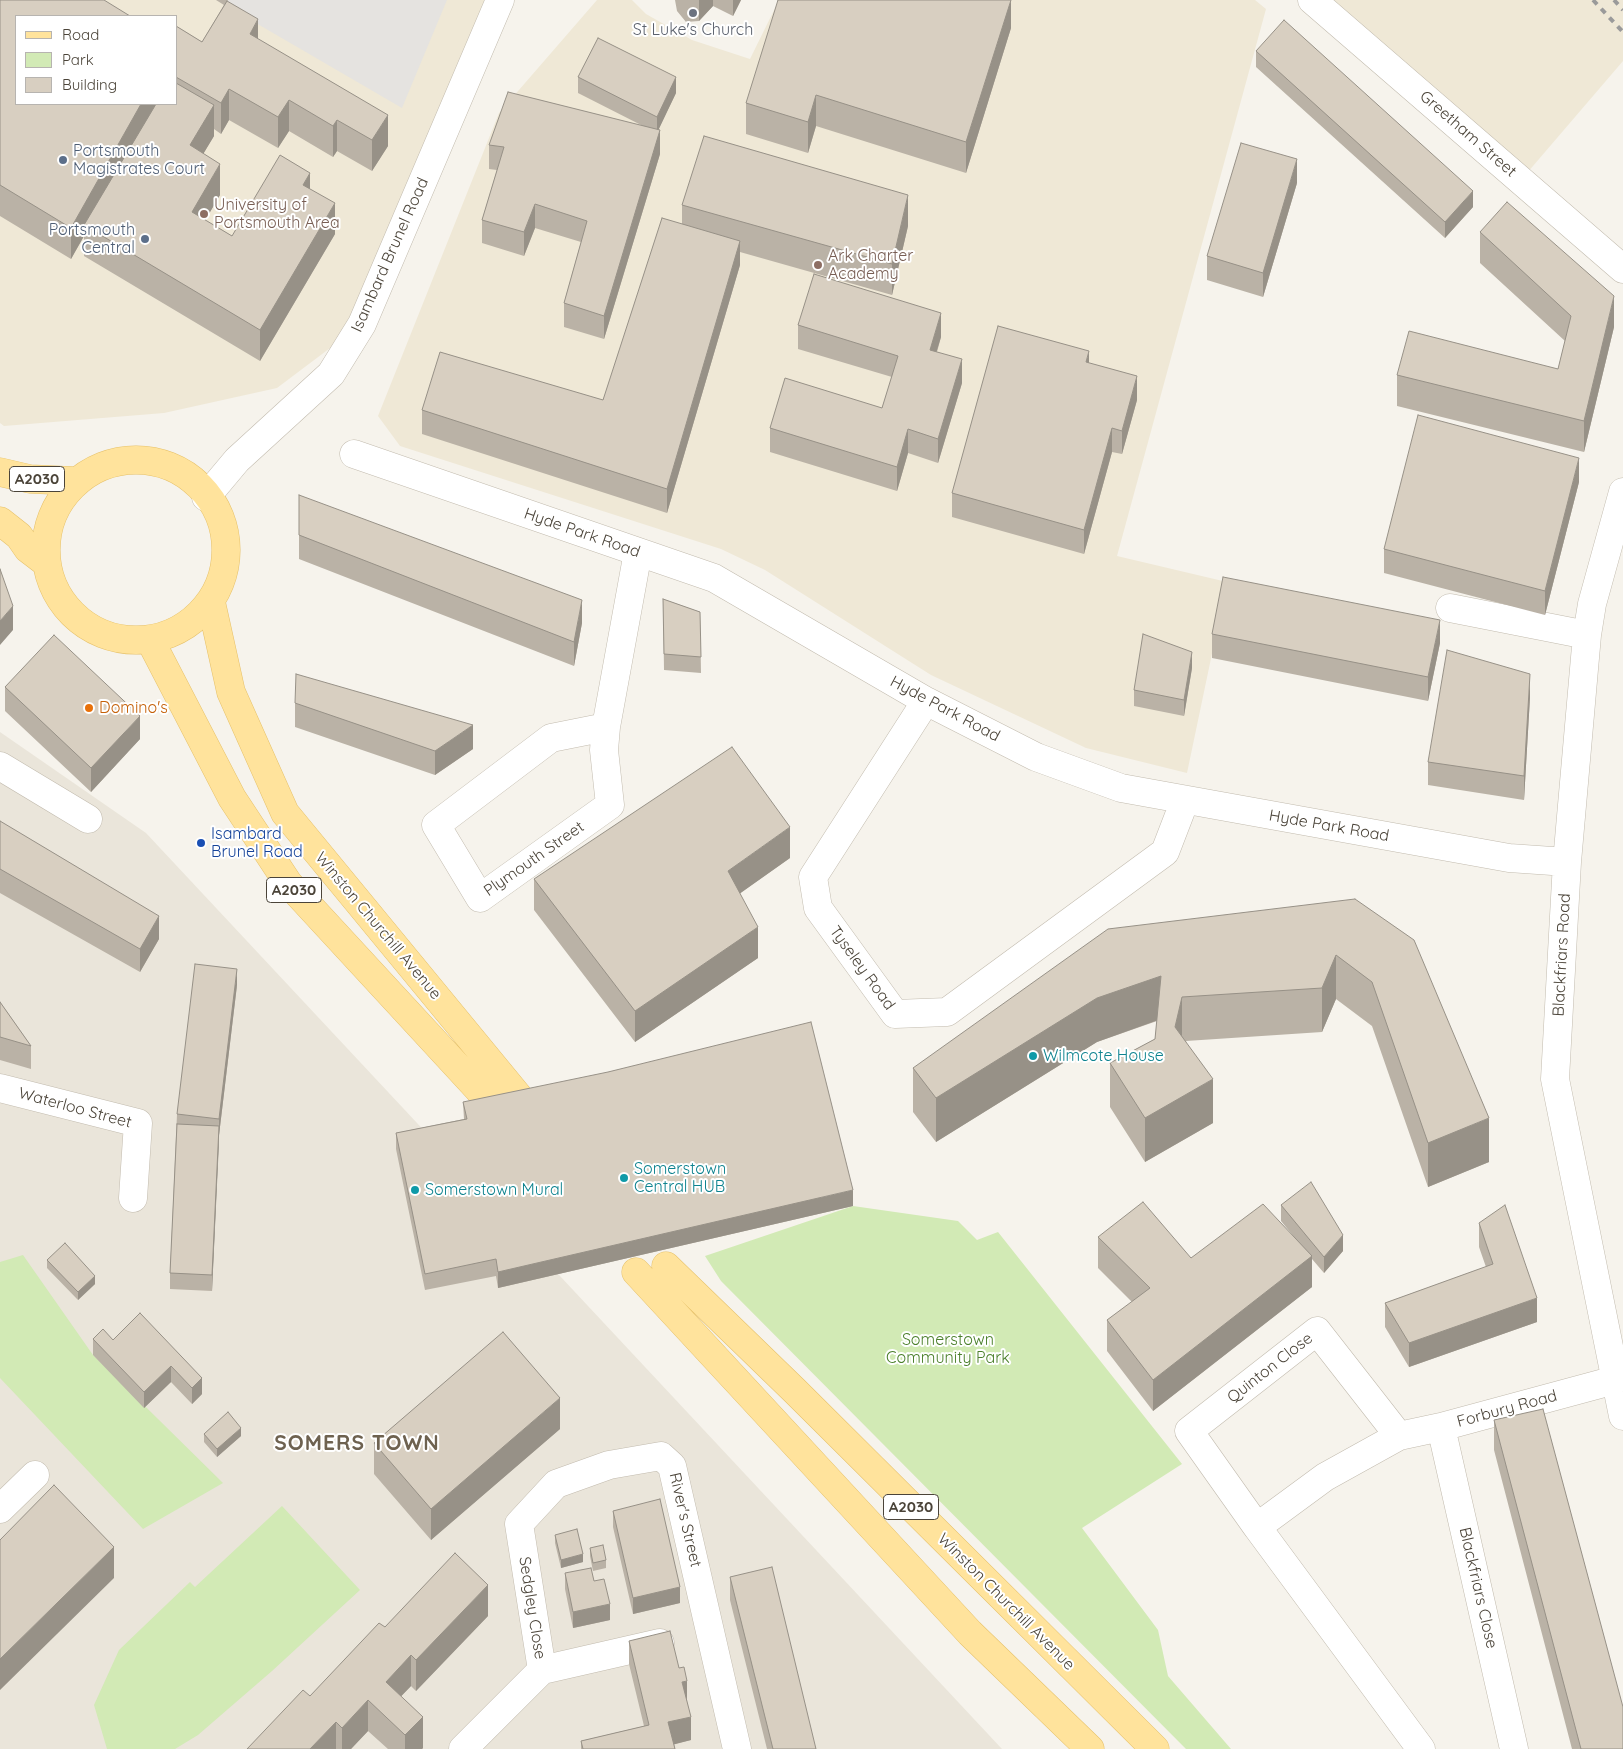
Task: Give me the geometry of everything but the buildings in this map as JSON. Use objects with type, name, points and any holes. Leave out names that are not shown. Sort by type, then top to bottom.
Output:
[{"type":"main road","points":[[118,460],[156,460],[187,474],[220,513],[227,549],[223,578],[211,602],[198,616],[180,630],[150,640],[116,639],[93,630],[75,617],[57,595],[45,562],[45,537],[60,498],[75,481],[93,468],[118,460]]},
{"type":"main road","name":"A2030","points":[[0,472],[30,479],[75,481]]},
{"type":"main road","points":[[0,521],[19,536],[28,549],[45,562]]},
{"type":"main road","name":"Winston Churchill Avenue","points":[[211,602],[231,692],[285,813],[518,1096]]},
{"type":"main road","name":"Winston Churchill Avenue","points":[[150,640],[232,798],[288,883],[491,1103]]},
{"type":"main road","name":"Winston Churchill Avenue","points":[[666,1266],[795,1391],[1155,1749]]},
{"type":"main road","name":"A2030","points":[[636,1272],[970,1632],[1090,1749]]},
{"type":"street","name":"Isambard Brunel Road","points":[[206,497],[237,460],[331,374],[362,324],[500,0]]},
{"type":"street","name":"Greetham Street","points":[[1312,0],[1623,269]]},
{"type":"street","name":"Hyde Park Road","points":[[354,454],[714,578],[926,701],[1036,757],[1121,788],[1509,858],[1567,862]]},
{"type":"street","name":"Blackfriars Road","points":[[1623,492],[1592,604],[1587,635],[1567,862],[1555,1079],[1623,1416]]},
{"type":"street","name":"Plymouth Street","points":[[606,727],[551,738],[436,825],[480,898],[610,805],[604,750],[606,727],[638,552]]},
{"type":"street","points":[[1450,608],[1587,635]]},
{"type":"street","name":"Tyseley Road","points":[[926,701],[813,876],[818,908],[895,1014],[947,1012],[1158,858],[1165,852],[1185,800]]},
{"type":"street","points":[[0,766],[88,819]]},
{"type":"street","name":"Waterloo Street","points":[[0,1088],[138,1122],[133,1198]]},
{"type":"street","name":"Quinton Close","points":[[1257,1527],[1190,1430],[1317,1331],[1399,1436]]},
{"type":"street","name":"Forbury Road","points":[[1257,1527],[1325,1477],[1399,1436],[1441,1427],[1615,1380]]},
{"type":"street","name":"Blackfriars Close","points":[[1441,1427],[1514,1749]]},
{"type":"street","name":"River's Street","points":[[518,1524],[556,1484],[609,1465],[661,1456],[672,1466],[737,1749]]},
{"type":"street","points":[[0,1510],[36,1474]]},
{"type":"street","name":"Sedgley Close","points":[[463,1749],[542,1670],[518,1524]]},
{"type":"street","points":[[1257,1527],[1421,1749]]},
{"type":"street","points":[[542,1670],[660,1643]]},
{"type":"shaded area","name":"University of Portsmouth Area","points":[[0,0],[500,0],[362,324],[277,388],[164,413],[4,426],[0,423]]},
{"type":"shaded area","points":[[228,0],[447,0],[402,108],[225,5]]},
{"type":"shaded area","name":"Ark Charter Academy","points":[[597,0],[632,0],[646,14],[692,40],[750,59],[779,0],[1255,0],[1266,9],[1117,556],[1227,582],[1187,773],[1086,748],[931,675],[765,570],[721,549],[400,446],[378,416],[499,113]]},
{"type":"shaded area","points":[[1312,0],[1623,0],[1623,61],[1521,180]]},
{"type":"shaded area","points":[[0,732],[146,833],[1002,1749],[0,1749]]},
{"type":"green space","name":"Somerstown Community Park","points":[[853,1206],[958,1221],[977,1240],[998,1232],[1182,1464],[1082,1528],[1158,1630],[1168,1676],[1231,1749],[1186,1749],[721,1281],[705,1256]]},
{"type":"green space","points":[[23,1255],[93,1355],[223,1483],[143,1529],[0,1378],[0,1262]]},
{"type":"green space","points":[[282,1506],[360,1590],[272,1671],[198,1735],[175,1749],[107,1749],[94,1705],[119,1650],[190,1582],[195,1587]]},
{"type":"railway","points":[[1593,0],[1623,32]]},
{"type":"railway","points":[[1614,0],[1623,10]]},
{"type":"place","name":"St Luke's Church","points":[[693,13]]},
{"type":"place","name":"Portsmouth Magistrates Court","points":[[63,160]]},
{"type":"place","name":"University of Portsmouth Area","points":[[204,214]]},
{"type":"place","name":"Portsmouth Central","points":[[145,239]]},
{"type":"place","name":"Ark Charter Academy","points":[[818,265]]},
{"type":"place","name":"Domino's","points":[[89,708]]},
{"type":"place","name":"Isambard Brunel Road","points":[[201,843]]},
{"type":"place","name":"Wilmcote House","points":[[1033,1056]]},
{"type":"place","name":"Somerstown Central HUB","points":[[624,1178]]},
{"type":"place","name":"Somerstown Mural","points":[[415,1190]]},
{"type":"district","name":"SOMERS TOWN","points":[[357,1444]]}]
